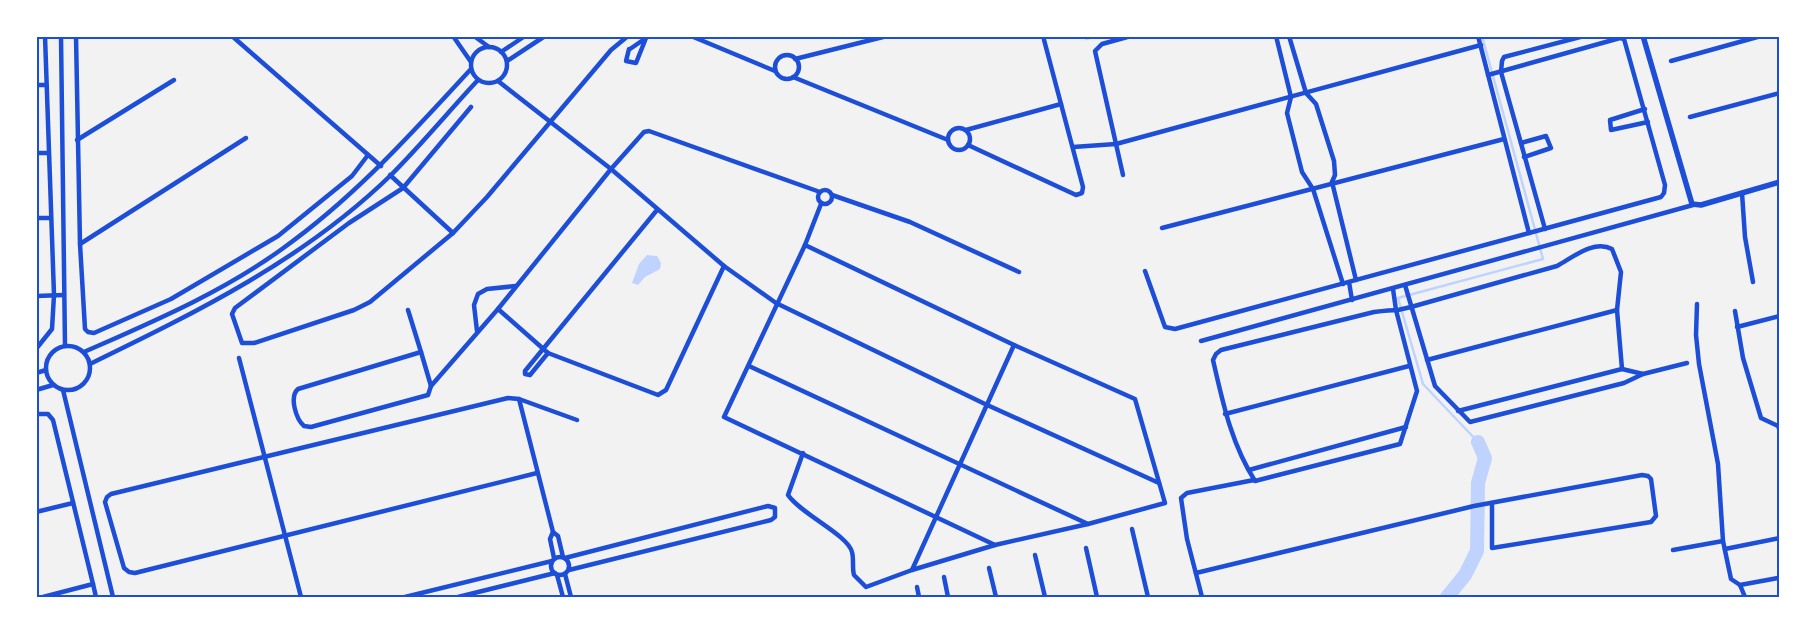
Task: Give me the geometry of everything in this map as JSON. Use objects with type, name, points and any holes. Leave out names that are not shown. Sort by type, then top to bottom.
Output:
[{"type":"street","points":[[36,349],[52,328],[54,295],[45,36]]},
{"type":"street","points":[[60,36],[65,346]]},
{"type":"street","points":[[232,36],[380,166]]},
{"type":"street","points":[[453,36],[471,62]]},
{"type":"street","points":[[474,36],[490,47],[502,52],[506,61],[506,72],[498,81],[488,84],[478,80],[471,69],[471,62],[476,53],[490,47]]},
{"type":"street","points":[[502,52],[525,36]]},
{"type":"street","points":[[506,61],[545,36]]},
{"type":"street","points":[[471,107],[403,188],[349,223],[243,300],[232,314],[239,340],[246,344],[254,343],[363,307],[453,233],[487,197],[610,50],[628,36]]},
{"type":"street","points":[[691,36],[775,70],[785,79],[793,77],[948,140]]},
{"type":"street","points":[[795,59],[887,36]]},
{"type":"street","points":[[968,146],[1076,195],[1082,193],[1083,187],[1043,36]]},
{"type":"street","points":[[1123,175],[1095,52],[1102,44],[1131,36]]},
{"type":"street","points":[[1276,36],[1291,97],[1287,113],[1302,172],[1313,188],[1343,284]]},
{"type":"street","points":[[1290,36],[1306,93],[1316,104],[1334,161],[1335,175],[1332,182],[1356,280]]},
{"type":"street","points":[[1478,36],[1490,75],[1504,138],[1531,232]]},
{"type":"street","points":[[1543,229],[1501,72],[1502,61],[1504,57],[1584,36]]},
{"type":"street","points":[[1643,36],[1689,201],[1693,205]]},
{"type":"street","points":[[1671,61],[1761,36]]},
{"type":"street","points":[[648,37],[636,63],[626,61],[629,50],[648,37]]},
{"type":"street","points":[[1145,271],[1165,327],[1170,329],[1343,284],[1663,195],[1665,185],[1626,41],[1622,38],[1490,75]]},
{"type":"street","points":[[75,39],[80,244],[85,329],[90,333],[94,333],[171,299],[278,236],[352,176],[368,155]]},
{"type":"street","points":[[1073,147],[1116,144],[1481,45]]},
{"type":"street","points":[[775,70],[775,66],[781,57],[790,56],[795,59],[798,66],[793,77]]},
{"type":"street","points":[[84,352],[187,306],[282,249],[345,199],[380,166],[471,69]]},
{"type":"street","points":[[77,140],[174,80]]},
{"type":"street","points":[[90,364],[197,312],[284,260],[342,217],[390,175],[478,80]]},
{"type":"street","points":[[498,81],[611,169],[724,266],[776,303],[985,404],[1159,483]]},
{"type":"street","points":[[36,85],[46,85]]},
{"type":"street","points":[[1690,117],[1780,93]]},
{"type":"street","points":[[966,130],[970,137],[968,146],[961,150],[956,150],[949,145],[948,140],[954,130],[966,130],[1062,104]]},
{"type":"street","points":[[1645,110],[1610,120],[1611,130],[1648,122]]},
{"type":"street","points":[[1620,116],[1624,128]]},
{"type":"street","points":[[431,386],[498,309],[611,169],[640,136],[649,132],[820,192],[828,191],[832,195],[910,222],[1019,272]]},
{"type":"street","points":[[1521,142],[1546,136],[1551,148],[1524,157]]},
{"type":"street","points":[[80,244],[246,138]]},
{"type":"street","points":[[1162,228],[1504,138]]},
{"type":"street","points":[[36,153],[48,153]]},
{"type":"street","points":[[390,175],[453,233]]},
{"type":"street","points":[[1201,341],[1393,289],[1406,288],[1548,246],[1780,182]]},
{"type":"street","points":[[820,192],[818,196],[822,204]]},
{"type":"street","points":[[1742,193],[1745,237],[1753,282]]},
{"type":"street","points":[[822,204],[830,203],[832,195]]},
{"type":"street","points":[[822,204],[749,366],[724,415],[725,418],[803,453],[995,545]]},
{"type":"street","points":[[548,353],[530,375],[526,375],[525,371],[657,210]]},
{"type":"street","points":[[36,218],[50,218]]},
{"type":"street","points":[[803,453],[788,495],[797,506],[838,536],[850,548],[855,578],[864,586],[870,587],[912,570],[995,545],[1088,524],[1163,505],[1165,502],[1137,401],[1133,398],[1014,345],[804,245]]},
{"type":"street","points":[[1256,481],[1234,442],[1225,414],[1213,360],[1218,352],[1374,312],[1397,310],[1557,266],[1575,254],[1602,246],[1612,249],[1621,272],[1618,310],[1622,369]]},
{"type":"street","points":[[498,309],[548,353],[653,395],[663,393],[724,266]]},
{"type":"street","points":[[1349,282],[1352,300]]},
{"type":"street","points":[[477,331],[474,305],[478,294],[487,289],[516,286]]},
{"type":"street","points":[[1406,288],[1434,386],[1471,422],[1624,383],[1643,374],[1687,363]]},
{"type":"street","points":[[1202,597],[1181,510],[1181,498],[1187,493],[1256,481],[1398,445],[1406,427],[1417,391],[1409,366],[1393,289]]},
{"type":"street","points":[[36,296],[64,295]]},
{"type":"street","points":[[1697,304],[1696,335],[1699,364],[1718,464],[1723,541],[1731,579],[1740,585],[1745,597]]},
{"type":"street","points":[[408,310],[431,386],[430,393],[424,398],[311,427],[300,423],[293,398],[293,394],[298,390],[420,352]]},
{"type":"street","points":[[1427,360],[1618,310]]},
{"type":"street","points":[[1735,311],[1743,358],[1761,418],[1778,426],[1780,431]]},
{"type":"street","points":[[1737,327],[1780,316]]},
{"type":"street","points":[[912,570],[985,404],[1014,345]]},
{"type":"street","points":[[65,346],[75,347],[84,352],[90,364],[90,375],[84,385],[74,390],[63,390],[53,385],[46,370],[51,354],[65,346]]},
{"type":"street","points":[[239,358],[301,597]]},
{"type":"street","points":[[749,366],[1088,524]]},
{"type":"street","points":[[1225,414],[1409,366]]},
{"type":"street","points":[[1458,411],[1622,369],[1643,374]]},
{"type":"street","points":[[36,373],[46,370]]},
{"type":"street","points":[[36,390],[53,385]]},
{"type":"street","points":[[63,390],[113,597]]},
{"type":"street","points":[[536,473],[286,537],[135,573],[129,572],[124,568],[105,502],[111,494],[508,398],[577,420]]},
{"type":"street","points":[[519,400],[536,473],[553,532],[558,536],[564,557],[570,565],[567,572],[571,597]]},
{"type":"street","points":[[36,414],[48,414],[53,420],[96,597]]},
{"type":"street","points":[[1249,470],[1406,427]]},
{"type":"street","points":[[1196,573],[1492,502],[1642,475],[1651,479],[1656,516],[1651,522],[1492,548],[1492,502]]},
{"type":"street","points":[[36,512],[73,503]]},
{"type":"street","points":[[405,597],[768,506],[774,508],[775,517],[771,520],[567,572],[458,597]]},
{"type":"street","points":[[1132,529],[1148,597]]},
{"type":"street","points":[[553,532],[550,539],[553,559],[551,568],[556,574],[563,597]]},
{"type":"street","points":[[1725,549],[1780,538]]},
{"type":"street","points":[[1673,550],[1723,541]]},
{"type":"street","points":[[1086,548],[1097,597]]},
{"type":"street","points":[[1035,555],[1045,597]]},
{"type":"street","points":[[989,568],[996,597]]},
{"type":"street","points":[[944,577],[948,597]]},
{"type":"street","points":[[1740,585],[1778,578]]},
{"type":"street","points":[[43,597],[93,584]]},
{"type":"street","points":[[917,587],[919,597]]},
{"type":"water","points":[[647,255],[657,256],[661,263],[660,269],[645,277],[638,285],[632,283],[639,264]]},
{"type":"waterway","points":[[1086,36],[1086,39],[1096,36]]},
{"type":"waterway","points":[[1478,442],[1423,384],[1398,298],[1543,259],[1482,36]]},
{"type":"waterway","points":[[1447,597],[1465,575],[1477,551],[1478,483],[1485,458],[1478,442]]}]
